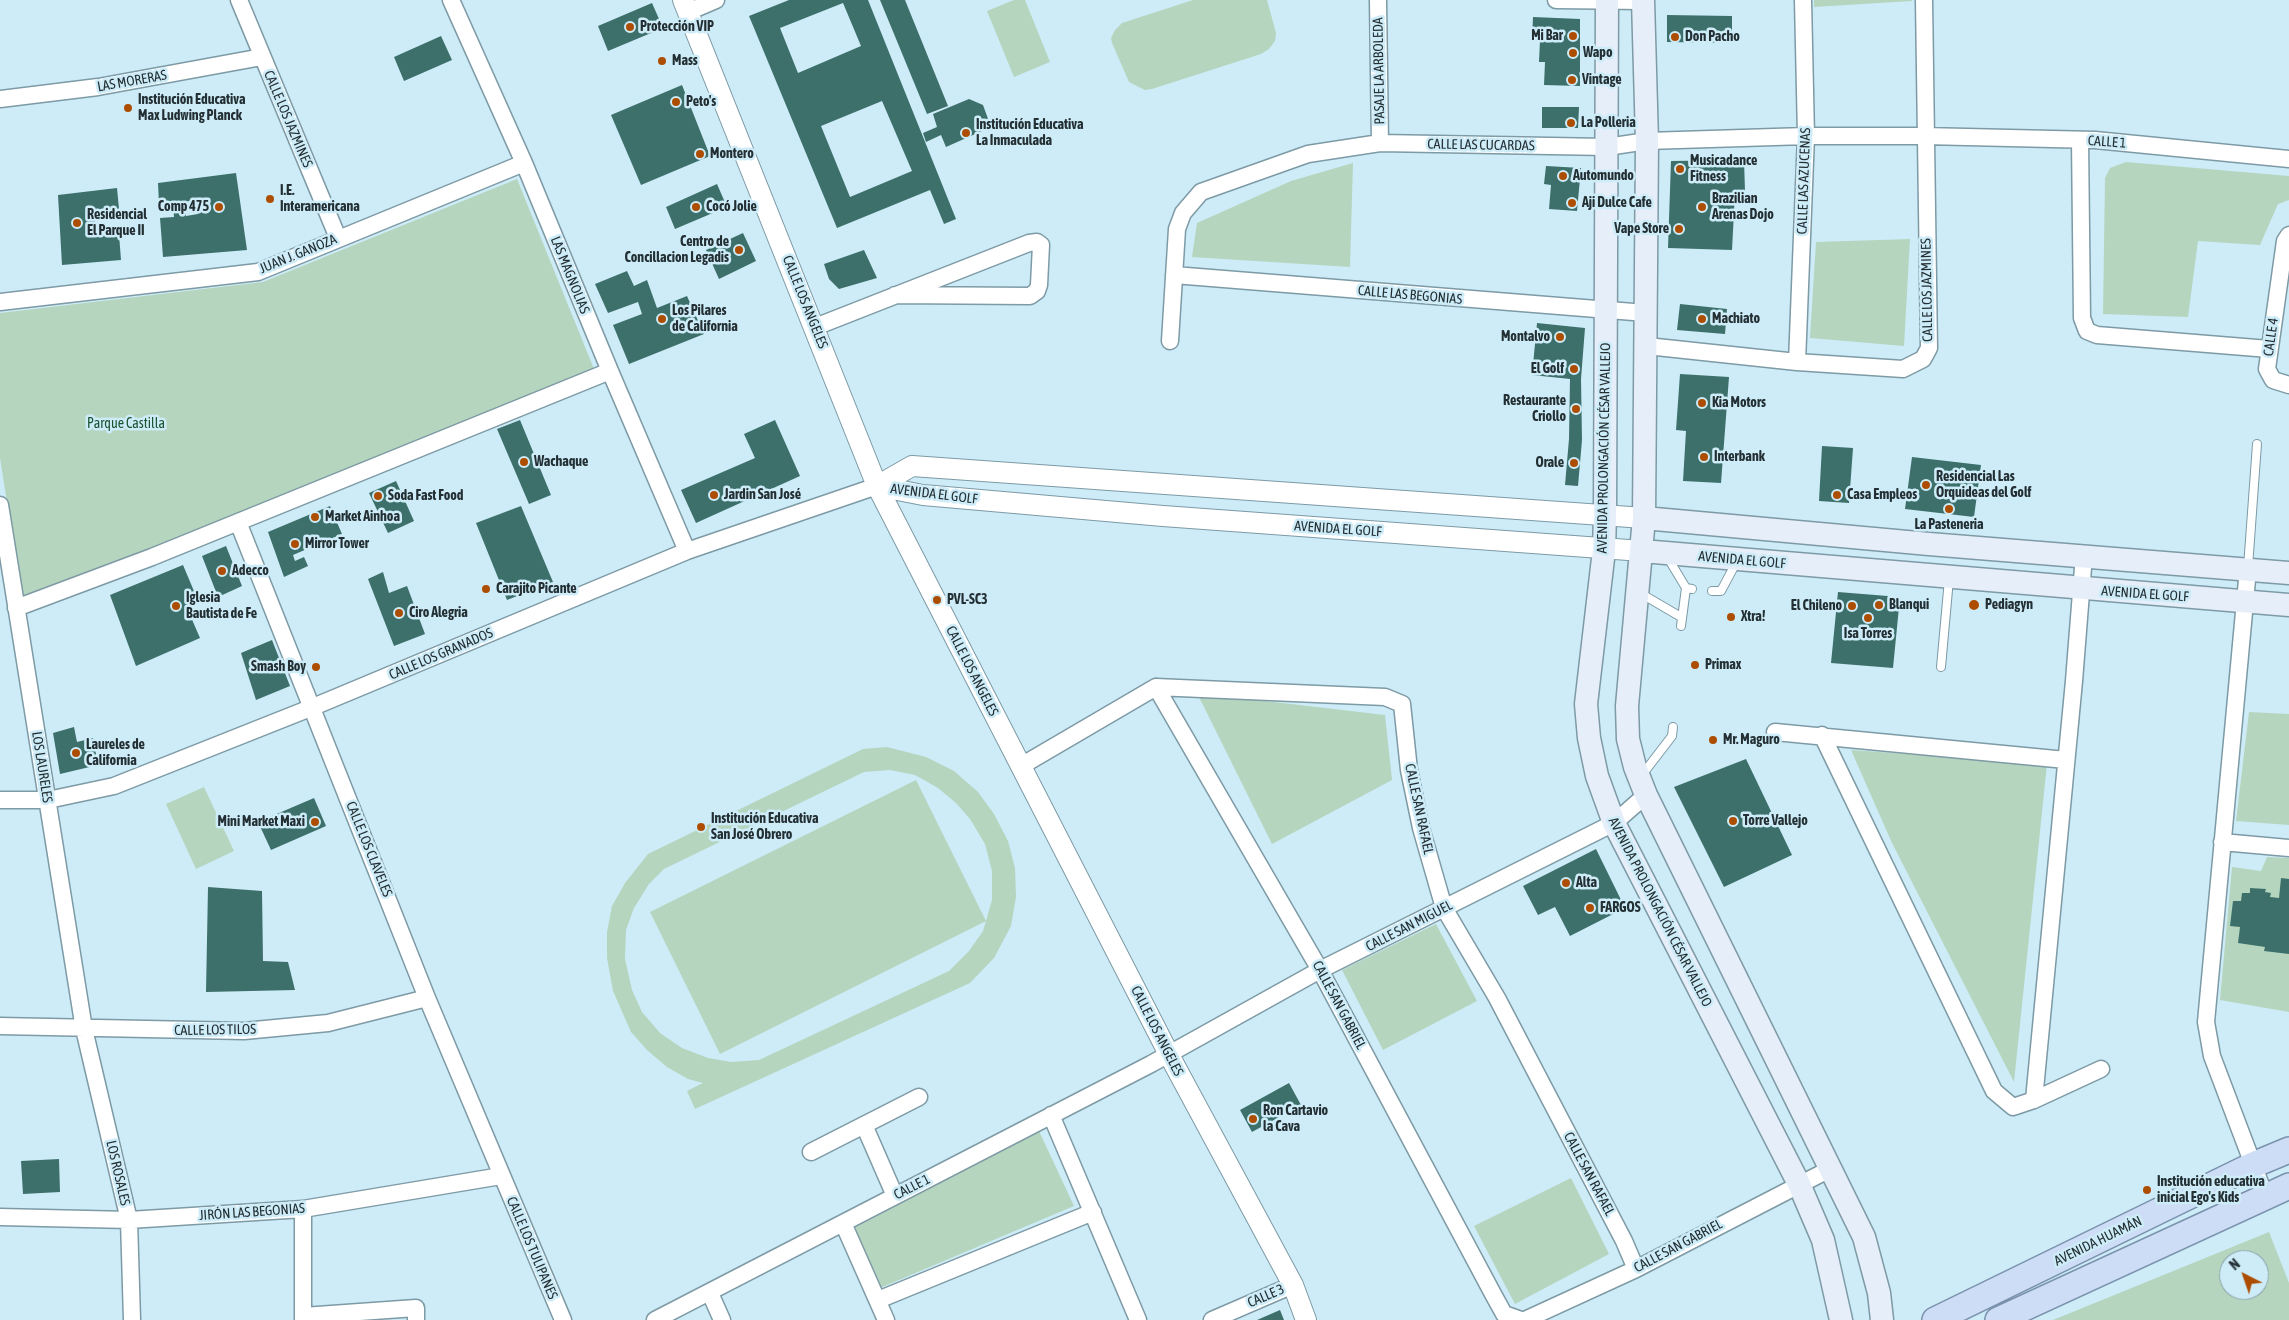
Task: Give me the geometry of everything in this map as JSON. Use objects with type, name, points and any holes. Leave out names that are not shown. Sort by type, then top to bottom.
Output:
[{"type":"main road","points":[[1643,0],[1647,142],[1647,346],[1644,518],[1627,706],[1628,739],[1643,787],[1864,1237],[1879,1293],[1882,1320]]},
{"type":"main road","name":"AVENIDA PROLONGACIÓN CÉSAR VALLEJO","points":[[1607,1],[1605,515],[1604,550],[1586,704],[1589,738],[1597,776],[1614,823],[1799,1184],[1823,1240],[1841,1320]]},
{"type":"main road","name":"AVENIDA EL GOLF","points":[[1644,518],[1930,544],[2289,573]]},
{"type":"main road","points":[[1930,544],[1938,578]]},
{"type":"main road","name":"AVENIDA EL GOLF","points":[[1642,552],[1938,578],[2289,605]]},
{"type":"main road","name":"AVENIDA HUAMÁN","points":[[1935,1320],[2253,1165],[2289,1150]]},
{"type":"main road","name":"AVENIDA HUAMÁN","points":[[1998,1320],[2289,1186]]},
{"type":"street","name":"CALLE LOS JAZMINES","points":[[239,0],[338,238]]},
{"type":"street","name":"LAS MAGNOLIAS","points":[[451,0],[524,163],[687,551]]},
{"type":"street","points":[[686,6],[716,0]]},
{"type":"street","name":"PASAJE LA ARBOLEDA","points":[[1378,0],[1380,143]]},
{"type":"street","points":[[1556,0],[1643,0]]},
{"type":"street","name":"CALLE LAS AZUCENAS","points":[[1797,362],[1806,136],[1803,0]]},
{"type":"street","name":"CALLE LOS JAZMINES","points":[[1647,346],[1797,362],[1903,369],[1923,359],[1929,348],[1924,136],[1924,0]]},
{"type":"street","name":"CALLE LOS ANGELES","points":[[686,6],[877,486],[1169,1054],[1293,1285],[1306,1320]]},
{"type":"street","name":"LAS MORERAS","points":[[0,99],[98,87],[262,57]]},
{"type":"street","name":"CALLE LAS CUCARDAS","points":[[1170,341],[1177,230],[1183,213],[1201,192],[1308,154],[1380,143],[1607,147],[1647,142],[1806,136],[1924,136]]},
{"type":"street","name":"CALLE 1","points":[[1924,136],[2080,140],[2289,159]]},
{"type":"street","points":[[2080,140],[2082,318],[2087,330],[2098,335],[2269,350]]},
{"type":"street","name":"JUAN J. GANOZA","points":[[0,302],[258,272],[524,163]]},
{"type":"street","name":"CALLE 4","points":[[2289,235],[2285,241],[2267,368],[2273,380],[2289,385]]},
{"type":"street","points":[[815,327],[1029,243],[1037,242],[1041,245],[1039,286],[1037,291],[1030,296],[895,296]]},
{"type":"street","name":"CALLE LAS BEGONIAS","points":[[1174,275],[1646,313]]},
{"type":"street","points":[[16,608],[152,558],[610,371]]},
{"type":"street","name":"AVENIDA EL GOLF","points":[[877,486],[912,466],[1164,482],[1644,518]]},
{"type":"street","points":[[1164,482],[1164,516]]},
{"type":"street","name":"AVENIDA EL GOLF","points":[[877,486],[923,495],[1164,516],[1642,552]]},
{"type":"street","name":"CALLE LOS GRANADOS","points":[[0,800],[48,800],[114,786],[313,707],[687,551],[877,486]]},
{"type":"street","name":"LOS LAURELES","points":[[0,505],[84,1029]]},
{"type":"street","name":"CALLE LOS CLAVELES","points":[[238,522],[427,998],[501,1176]]},
{"type":"street","points":[[2034,1100],[2084,556]]},
{"type":"street","points":[[2248,569],[2206,1022],[2212,1056],[2265,1196]]},
{"type":"street","points":[[1021,766],[1156,687]]},
{"type":"street","name":"CALLE SAN RAFAEL","points":[[1156,687],[1385,696],[1402,704],[1410,770],[1421,828],[1444,908],[1497,998],[1624,1241],[1636,1269]]},
{"type":"street","name":"CALLE SAN GABRIEL","points":[[1156,687],[1320,970],[1504,1314],[1521,1320]]},
{"type":"street","points":[[1775,732],[1822,735],[2066,760]]},
{"type":"street","points":[[1822,735],[1994,1092],[2013,1107],[2034,1100],[2101,1069]]},
{"type":"street","name":"CALLE SAN MIGUEL","points":[[1169,1054],[1320,970],[1614,823],[1643,787]]},
{"type":"street","points":[[2222,842],[2289,848]]},
{"type":"street","name":"CALLE LOS TILOS","points":[[0,1026],[244,1032],[328,1023],[427,998]]},
{"type":"street","name":"LOS ROSALES","points":[[84,1029],[130,1220],[132,1320]]},
{"type":"street","name":"CALLE 1","points":[[655,1320],[1169,1054]]},
{"type":"street","points":[[811,1152],[919,1097]]},
{"type":"street","points":[[1051,1115],[1138,1320]]},
{"type":"street","points":[[864,1125],[895,1196]]},
{"type":"street","name":"CALLE SAN GABRIEL","points":[[1525,1320],[1636,1269],[1830,1169]]},
{"type":"street","name":"JIRÓN LAS BEGONIAS","points":[[0,1217],[130,1220],[303,1209],[501,1176]]},
{"type":"street","name":"CALLE LOS TULIPANES","points":[[501,1176],[563,1320]]},
{"type":"street","points":[[303,1209],[303,1318],[416,1308],[416,1320]]},
{"type":"street","points":[[878,1300],[1093,1212]]},
{"type":"street","points":[[843,1223],[886,1320]]},
{"type":"street","name":"CALLE 3","points":[[1212,1320],[1293,1285]]},
{"type":"street","points":[[710,1293],[722,1320]]},
{"type":"lane","points":[[2248,569],[2257,444]]},
{"type":"lane","points":[[1638,592],[1681,621],[1689,589],[1666,554]]},
{"type":"lane","points":[[1712,590],[1721,591],[1737,560]]},
{"type":"lane","points":[[1938,578],[1941,667]]},
{"type":"lane","points":[[1643,787],[1672,736],[1673,727]]},
{"type":"green space","points":[[1014,0],[1025,0],[1050,62],[1014,77],[987,11]]},
{"type":"green space","points":[[1193,0],[1267,0],[1276,33],[1275,41],[1269,49],[1261,54],[1152,89],[1145,90],[1129,82],[1112,43],[1111,38],[1115,30],[1122,23]]},
{"type":"green space","points":[[1814,0],[1912,0],[1912,1],[1814,7]]},
{"type":"green space","points":[[2126,162],[2289,176],[2289,200],[2278,204],[2260,245],[2198,241],[2188,317],[2103,314],[2105,178],[2110,168]]},
{"type":"green space","points":[[1353,163],[1350,267],[1192,257],[1197,223],[1291,181]]},
{"type":"green space","name":"Parque Castilla","points":[[517,179],[594,369],[209,526],[22,598],[0,458],[0,313],[263,282]]},
{"type":"green space","points":[[1910,239],[1904,346],[1810,338],[1816,242]]},
{"type":"green space","points":[[1197,693],[1385,715],[1392,780],[1272,844]]},
{"type":"green space","points":[[2249,712],[2289,714],[2289,825],[2236,821]]},
{"type":"green space","points":[[887,747],[926,757],[954,771],[978,792],[994,814],[1008,841],[1015,868],[1016,897],[1011,926],[994,958],[970,983],[695,1109],[687,1091],[703,1083],[688,1079],[667,1067],[647,1050],[631,1032],[613,991],[607,958],[607,932],[612,906],[625,883],[648,854],[863,749]],"holes":[[[890,770],[915,775],[938,788],[956,803],[970,819],[985,844],[992,871],[992,900],[983,931],[969,951],[949,971],[759,1060],[731,1062],[708,1058],[682,1048],[660,1033],[642,1012],[632,990],[625,959],[626,930],[634,908],[649,884],[664,869],[864,772]]]},
{"type":"green space","points":[[1851,750],[2047,764],[2014,1082],[1892,843]]},
{"type":"green space","points":[[916,780],[986,921],[720,1054],[650,912]]},
{"type":"green space","points":[[204,787],[234,851],[196,869],[166,804]]},
{"type":"green space","points":[[2267,857],[2289,858],[2289,1012],[2220,1000],[2232,867],[2261,871]]},
{"type":"green space","points":[[1436,924],[1477,1001],[1383,1050],[1342,970]]},
{"type":"green space","points":[[1039,1131],[1074,1206],[880,1288],[853,1227]]},
{"type":"green space","points":[[1571,1178],[1609,1254],[1515,1304],[1474,1226]]},
{"type":"green space","points":[[2269,1232],[2289,1283],[2289,1320],[2053,1320],[2219,1252],[2219,1300],[2269,1300],[2269,1250],[2225,1250]]},
{"type":"building","points":[[789,0],[868,0],[956,219],[944,224],[930,190],[837,228],[749,16]],"holes":[[[843,3],[861,46],[798,73],[780,28]],[[882,101],[912,171],[850,197],[821,126]]]},
{"type":"building","points":[[880,0],[905,0],[948,106],[927,114]]},
{"type":"building","name":"Protección VIP","points":[[652,3],[663,28],[608,51],[598,26]]},
{"type":"building","points":[[1667,15],[1732,16],[1732,43],[1667,42]]},
{"type":"building","points":[[1533,17],[1580,19],[1580,86],[1544,85],[1545,62],[1539,62],[1540,40],[1532,40]]},
{"type":"building","points":[[441,36],[452,60],[404,81],[394,57]]},
{"type":"building","points":[[682,85],[710,156],[641,185],[611,115]]},
{"type":"building","points":[[969,99],[983,105],[991,127],[946,147],[941,135],[926,142],[923,133],[937,127],[933,114]]},
{"type":"building","points":[[1542,107],[1579,107],[1578,128],[1542,128]]},
{"type":"building","points":[[1744,160],[1745,191],[1735,192],[1732,250],[1668,248],[1671,161]]},
{"type":"building","points":[[1546,166],[1581,168],[1577,211],[1549,209],[1551,185],[1544,184]]},
{"type":"building","points":[[236,173],[247,250],[163,257],[160,218],[174,217],[173,203],[159,204],[158,183]],"holes":[[[196,200],[198,214],[186,216],[184,202]]]},
{"type":"building","name":"Cocó Jolie","points":[[717,184],[727,207],[675,229],[666,207]]},
{"type":"building","name":"Residencial El Parque II","points":[[117,188],[119,209],[94,211],[96,236],[119,234],[121,260],[62,265],[58,195]]},
{"type":"building","points":[[743,233],[756,261],[719,279],[706,250]]},
{"type":"building","points":[[864,250],[877,278],[839,289],[829,279],[824,264]]},
{"type":"building","name":"Los Pilares de California","points":[[627,271],[634,286],[647,280],[657,308],[687,296],[704,334],[629,364],[613,325],[642,314],[638,302],[608,313],[595,284]]},
{"type":"building","name":"Machiato","points":[[1680,304],[1727,309],[1725,334],[1677,330]]},
{"type":"building","points":[[1537,323],[1585,328],[1581,379],[1582,440],[1578,486],[1565,485],[1569,439],[1570,379],[1532,375]]},
{"type":"building","points":[[1680,374],[1729,377],[1721,483],[1683,481],[1686,431],[1676,430]]},
{"type":"building","name":"Wachaque","points":[[520,420],[551,495],[529,504],[497,429]]},
{"type":"building","points":[[775,420],[800,476],[696,523],[681,490],[755,458],[744,434]]},
{"type":"building","points":[[1822,446],[1853,448],[1849,503],[1819,501]]},
{"type":"building","points":[[1912,457],[1981,465],[1974,517],[1905,509]]},
{"type":"building","points":[[396,481],[414,521],[388,533],[369,493]]},
{"type":"building","name":"Mirror Tower","points":[[330,506],[342,534],[293,555],[295,561],[304,557],[308,566],[284,577],[268,532]]},
{"type":"building","points":[[521,506],[553,582],[507,600],[476,523]]},
{"type":"building","name":"Adecco","points":[[226,546],[242,586],[218,597],[202,556]]},
{"type":"building","points":[[183,565],[199,603],[187,608],[200,638],[136,666],[110,595]]},
{"type":"building","name":"Ciro Alegria","points":[[383,572],[389,593],[407,586],[425,634],[394,646],[368,579]]},
{"type":"building","points":[[1838,592],[1900,597],[1893,668],[1831,663]]},
{"type":"building","points":[[272,640],[290,686],[256,700],[241,653]]},
{"type":"building","name":"Laureles de California","points":[[74,727],[77,742],[93,738],[98,765],[60,774],[53,733]]},
{"type":"building","name":"Torre Vallejo","points":[[1746,759],[1792,855],[1724,887],[1674,787]]},
{"type":"building","points":[[314,798],[326,826],[271,850],[258,822]]},
{"type":"building","points":[[1596,849],[1625,908],[1570,936],[1555,907],[1538,915],[1523,886]]},
{"type":"building","points":[[2281,878],[2289,879],[2289,954],[2264,951],[2265,947],[2238,943],[2240,927],[2230,926],[2233,901],[2241,901],[2242,893],[2250,893],[2250,888],[2266,889],[2265,892],[2271,893],[2270,897],[2279,898]]},
{"type":"building","points":[[208,887],[262,891],[263,961],[288,962],[295,990],[206,992]]},
{"type":"building","points":[[1289,1083],[1301,1105],[1252,1132],[1240,1110]]},
{"type":"building","points":[[59,1159],[60,1192],[23,1194],[21,1161]]},
{"type":"building","points":[[1280,1310],[1284,1320],[1257,1320]]},
{"type":"place","name":"Protección VIP","points":[[630,27]]},
{"type":"place","name":"Mi Bar","points":[[1573,36]]},
{"type":"place","name":"Don Pacho","points":[[1675,37]]},
{"type":"place","name":"Wapo","points":[[1573,53]]},
{"type":"place","name":"Mass","points":[[662,61]]},
{"type":"place","name":"Vintage","points":[[1572,80]]},
{"type":"place","name":"Peto's","points":[[676,102]]},
{"type":"place","name":"Institución Educativa Max Ludwing Planck","points":[[128,108]]},
{"type":"place","name":"La Polleria","points":[[1571,123]]},
{"type":"place","name":"Institución Educativa La Inmaculada","points":[[966,133]]},
{"type":"place","name":"Montero","points":[[700,154]]},
{"type":"place","name":"Musicadance Fitness","points":[[1680,169]]},
{"type":"place","name":"Automundo","points":[[1563,176]]},
{"type":"place","name":"I.E. Interamericana","points":[[270,199]]},
{"type":"place","name":"Aji Dulce Cafe","points":[[1572,203]]},
{"type":"place","name":"Comp 475","points":[[219,207]]},
{"type":"place","name":"Cocó Jolie","points":[[696,207]]},
{"type":"place","name":"Brazilian Arenas Dojo","points":[[1702,207]]},
{"type":"place","name":"Residencial El Parque II","points":[[77,223]]},
{"type":"place","name":"Vape Store","points":[[1679,229]]},
{"type":"place","name":"Centro de Concillacion Legadis","points":[[739,250]]},
{"type":"place","name":"Los Pilares de California","points":[[662,319]]},
{"type":"place","name":"Machiato","points":[[1702,319]]},
{"type":"place","name":"Montalvo","points":[[1560,337]]},
{"type":"place","name":"El Golf","points":[[1574,369]]},
{"type":"place","name":"Kia Motors","points":[[1702,403]]},
{"type":"place","name":"Restaurante Criollo","points":[[1576,409]]},
{"type":"place","name":"Interbank","points":[[1704,457]]},
{"type":"place","name":"Wachaque","points":[[524,462]]},
{"type":"place","name":"Orale","points":[[1574,463]]},
{"type":"place","name":"Residencial Las Orquideas del Golf","points":[[1926,485]]},
{"type":"place","name":"Jardin San José","points":[[714,495]]},
{"type":"place","name":"Casa Empleos","points":[[1837,495]]},
{"type":"place","name":"Soda Fast Food","points":[[378,496]]},
{"type":"place","name":"La Pasteneria","points":[[1949,509]]},
{"type":"place","name":"Market Ainhoa","points":[[315,517]]},
{"type":"place","name":"Mirror Tower","points":[[295,544]]},
{"type":"place","name":"Adecco","points":[[222,571]]},
{"type":"place","name":"Carajito Picante","points":[[486,589]]},
{"type":"place","name":"PVL-SC3","points":[[937,600]]},
{"type":"place","name":"Blanqui","points":[[1879,605]]},
{"type":"place","name":"Pediagyn","points":[[1974,605]]},
{"type":"place","name":"Iglesia Bautista de Fe","points":[[176,606]]},
{"type":"place","name":"El Chileno","points":[[1852,606]]},
{"type":"place","name":"Ciro Alegria","points":[[399,613]]},
{"type":"place","name":"Xtra!","points":[[1731,617]]},
{"type":"place","name":"Isa Torres","points":[[1868,618]]},
{"type":"place","name":"Primax","points":[[1695,665]]},
{"type":"place","name":"Smash Boy","points":[[316,667]]},
{"type":"place","name":"Mr. Maguro","points":[[1713,740]]},
{"type":"place","name":"Laureles de California","points":[[76,753]]},
{"type":"place","name":"Torre Vallejo","points":[[1733,821]]},
{"type":"place","name":"Mini Market Maxi","points":[[315,822]]},
{"type":"place","name":"Institución Educativa San José Obrero","points":[[701,827]]},
{"type":"place","name":"Alta","points":[[1566,883]]},
{"type":"place","name":"FARGOS","points":[[1590,908]]},
{"type":"place","name":"Ron Cartavio la Cava","points":[[1253,1119]]},
{"type":"place","name":"Institución educativa inicial Ego's Kids","points":[[2147,1190]]}]
